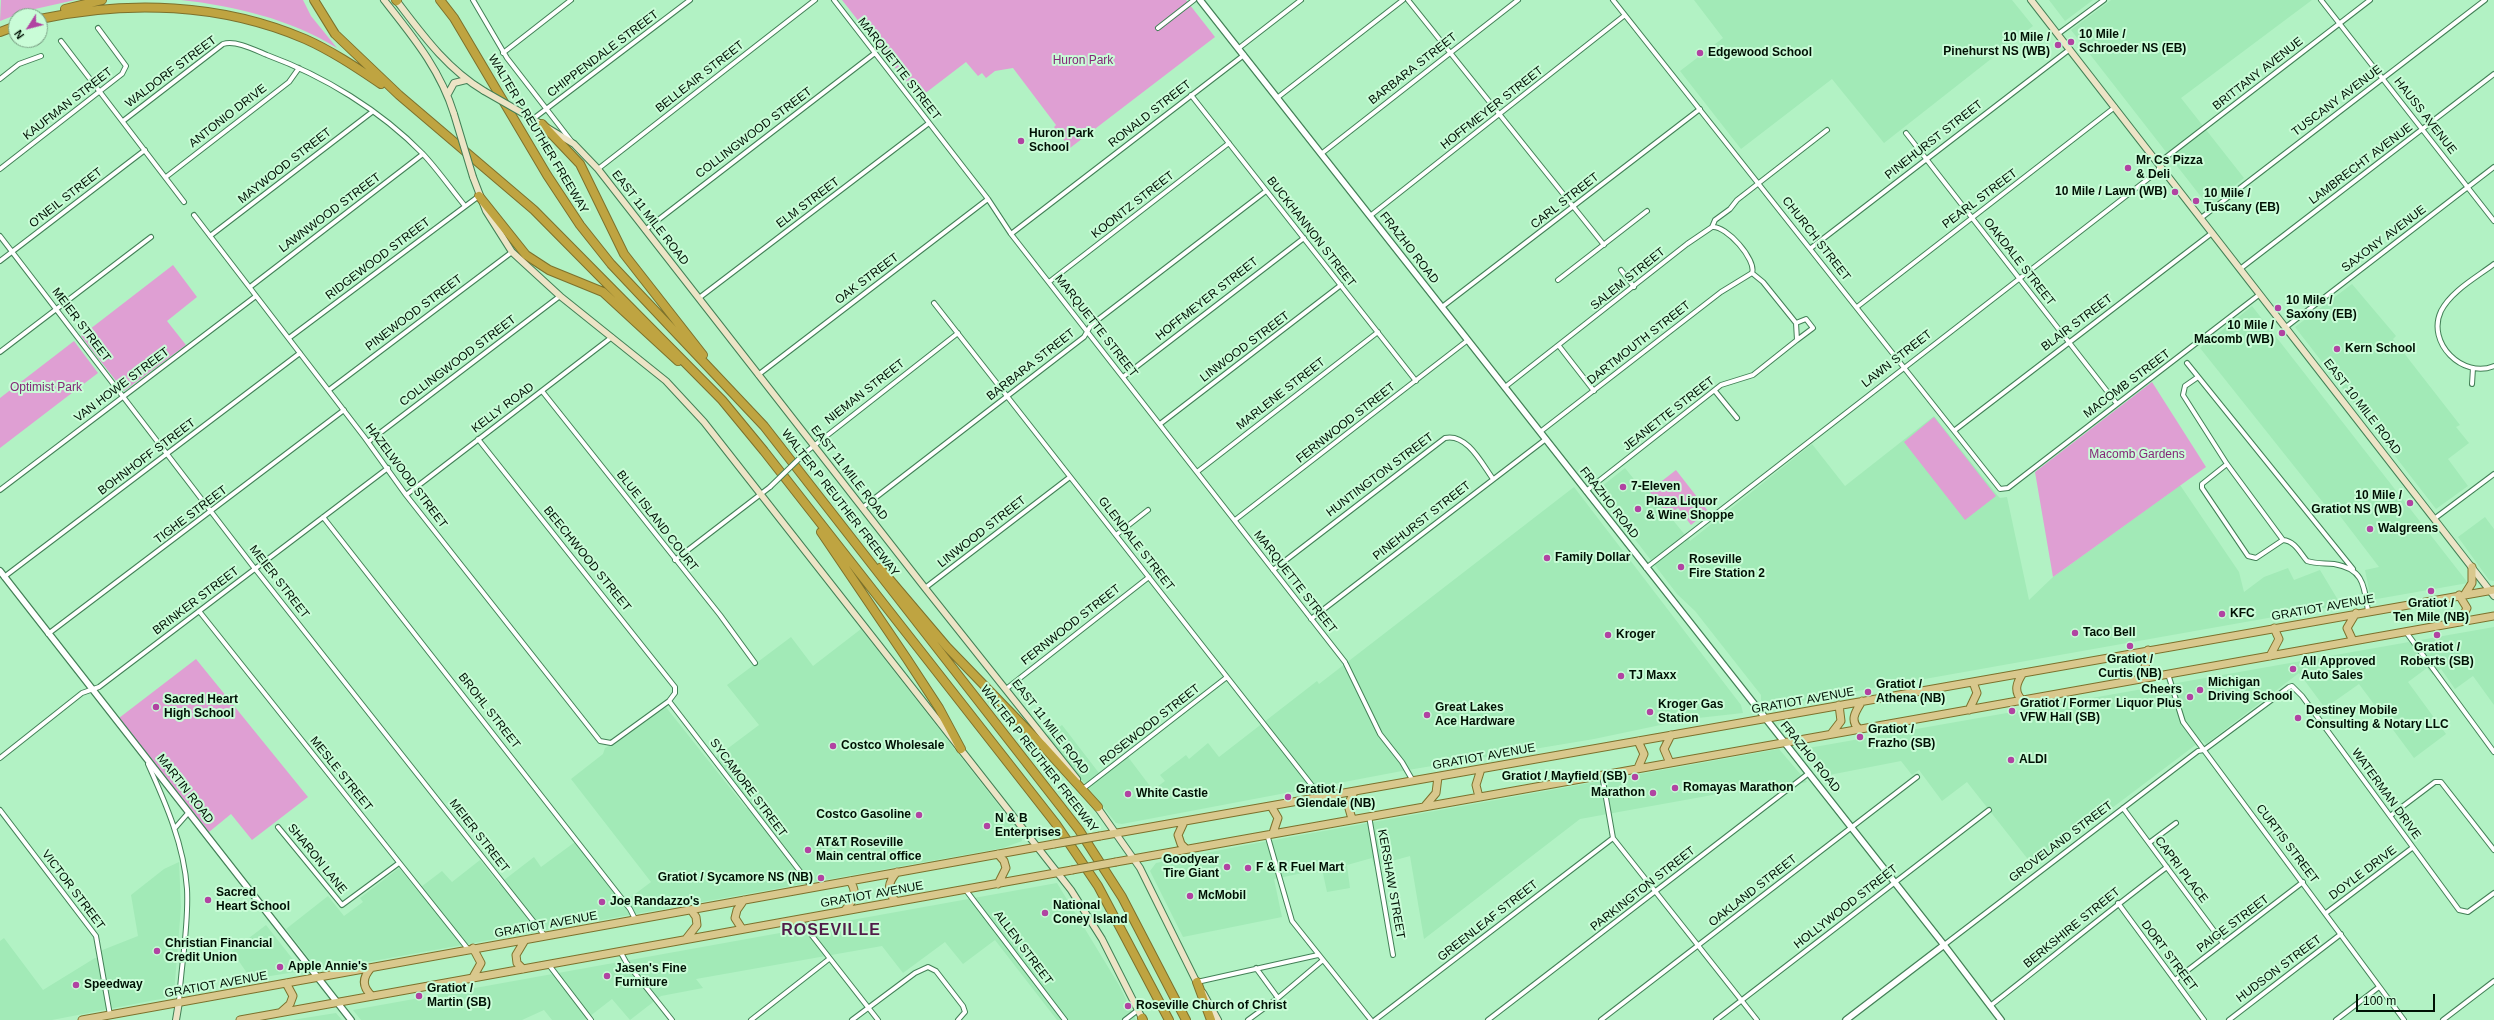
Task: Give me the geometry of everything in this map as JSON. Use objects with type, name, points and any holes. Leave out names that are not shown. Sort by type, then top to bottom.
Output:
[{"type":"highway","points":[[48,16],[102,0]]},
{"type":"highway","points":[[314,0],[335,34],[399,96],[534,210],[699,377],[764,451],[1056,824],[1098,886],[1169,1020]]},
{"type":"highway","points":[[440,0],[454,18]]},
{"type":"highway","points":[[446,0],[454,18]]},
{"type":"highway","points":[[48,17],[108,7],[146,6],[212,12],[261,24],[305,39],[327,50],[399,96]]},
{"type":"highway","name":"WALTER P REUTHER FREEWAY","points":[[454,18],[547,175],[580,225],[611,264],[714,370],[764,426],[1086,840],[1122,897],[1186,1020]]},
{"type":"highway","points":[[542,124],[580,164],[624,254],[692,338],[714,370]]},
{"type":"highway","points":[[479,196],[526,255],[549,270],[603,292],[661,348],[699,377]]},
{"type":"highway","points":[[764,451],[786,488],[824,536],[907,659],[939,708],[961,749]]},
{"type":"highway","points":[[862,551],[888,575],[947,647],[1042,745],[1098,807]]},
{"type":"highway","points":[[1197,982],[1211,1020]]},
{"type":"main road","points":[[384,0],[423,50],[448,94],[479,196],[512,252],[560,296],[654,371],[686,401],[953,742],[961,749],[1058,873],[1097,931],[1143,1019]]},
{"type":"main road","name":"EAST 11 MILE ROAD","points":[[396,0],[435,51],[468,81],[574,144],[598,169],[862,508],[1098,807],[1134,859],[1174,933],[1197,982],[1218,1020]]},
{"type":"main road","points":[[2031,0],[2201,218]]},
{"type":"main road","points":[[448,94],[454,83],[463,80],[468,81]]},
{"type":"main road","name":"EAST 10 MILE ROAD","points":[[2201,218],[2472,568],[2493,592]]},
{"type":"main road","points":[[2460,622],[2466,614],[2467,608],[2462,595],[2472,583],[2472,568]]},
{"type":"main road","name":"GRATIOT AVENUE","points":[[82,1020],[1054,844],[1354,792],[2356,613],[2462,595],[2493,592]]},
{"type":"main road","points":[[2353,641],[2347,628],[2356,613]]},
{"type":"main road","points":[[1134,859],[2494,616]]},
{"type":"main road","points":[[2270,656],[2279,639],[2274,628]]},
{"type":"main road","points":[[2148,650],[2145,667],[2149,677]]},
{"type":"main road","points":[[2022,700],[2017,694],[2016,687],[2023,673]]},
{"type":"main road","points":[[1969,710],[1977,693],[1973,682]]},
{"type":"main road","points":[[1860,729],[1855,724],[1854,718],[1862,701]]},
{"type":"main road","points":[[1831,734],[1840,721],[1840,705]]},
{"type":"main road","points":[[1670,763],[1664,749],[1671,735]]},
{"type":"main road","points":[[1638,741],[1644,754],[1638,768]]},
{"type":"main road","points":[[1479,797],[1476,785],[1481,769]]},
{"type":"main road","points":[[1425,806],[1436,792],[1438,777]]},
{"type":"main road","points":[[1352,819],[1348,805],[1354,792]]},
{"type":"main road","points":[[1270,834],[1278,818],[1271,806]]},
{"type":"main road","points":[[1184,822],[1178,836],[1180,844],[1186,849]]},
{"type":"main road","points":[[998,854],[1004,861],[1006,868],[998,884]]},
{"type":"main road","name":"GRATIOT AVENUE","points":[[240,1020],[1134,859]]},
{"type":"main road","points":[[896,901],[890,894],[888,888],[890,880],[897,872]]},
{"type":"main road","points":[[845,910],[855,896],[856,892],[850,881]]},
{"type":"main road","points":[[742,929],[735,918],[737,910],[744,900]]},
{"type":"main road","points":[[685,939],[697,925],[696,917],[691,910]]},
{"type":"main road","points":[[523,969],[517,963],[516,955],[525,940]]},
{"type":"main road","points":[[470,949],[481,963],[472,979]]},
{"type":"main road","points":[[371,968],[364,980],[365,989],[372,996]]},
{"type":"main road","points":[[280,1013],[290,1004],[293,996],[286,983]]},
{"type":"main road","points":[[176,1020],[179,1002]]},
{"type":"street","points":[[473,0],[504,52],[574,144]]},
{"type":"street","points":[[504,52],[571,0]]},
{"type":"street","name":"CHIPPENDALE STREET","points":[[533,119],[690,0]]},
{"type":"street","name":"BELLEAIR STREET","points":[[598,169],[815,0]]},
{"type":"street","name":"MARQUETTE STREET","points":[[834,0],[988,200],[1011,234],[1345,663],[1380,734],[1402,762],[1413,781]]},
{"type":"street","points":[[1158,28],[1194,0]]},
{"type":"street","name":"FRAZHO ROAD","points":[[1200,0],[1765,719],[1852,827],[2001,1020]]},
{"type":"street","points":[[1239,48],[1301,0]]},
{"type":"street","points":[[1277,98],[1403,0]]},
{"type":"street","points":[[1408,0],[1498,115],[1604,245]]},
{"type":"street","name":"BARBARA STREET","points":[[1321,154],[1518,0]]},
{"type":"street","name":"CHURCH STREET","points":[[1613,0],[1904,365],[1998,486],[2004,489]]},
{"type":"street","points":[[2058,34],[2104,0]]},
{"type":"street","name":"HAUSS AVENUE","points":[[2322,0],[2339,24],[2494,221]]},
{"type":"street","name":"BRITTANY AVENUE","points":[[2161,166],[2165,158],[2370,0]]},
{"type":"street","name":"TUSCANY AVENUE","points":[[2201,218],[2485,0]]},
{"type":"street","name":"HOFFMEYER STREET","points":[[1370,216],[1625,15]]},
{"type":"street","name":"KAUFMAN STREET","points":[[0,169],[101,92],[122,74],[126,66],[98,28]]},
{"type":"street","points":[[60,41],[101,92],[184,202]]},
{"type":"street","name":"WALDORF STREET","points":[[123,121],[223,44],[231,44],[256,51],[299,68],[338,88],[372,112],[423,154],[465,206]]},
{"type":"street","name":"PINEHURST STREET","points":[[1811,248],[2070,49]]},
{"type":"street","name":"COLLINGWOOD STREET","points":[[645,230],[875,53]]},
{"type":"street","name":"RONALD STREET","points":[[1011,234],[1244,55]]},
{"type":"street","points":[[0,79],[19,64],[41,56]]},
{"type":"street","name":"ANTONIO DRIVE","points":[[166,177],[289,82],[299,68]]},
{"type":"street","name":"LAMBRECHT AVENUE","points":[[2240,269],[2494,74]]},
{"type":"street","name":"BUCKHANNON STREET","points":[[1191,95],[1416,381]]},
{"type":"street","name":"PEARL STREET","points":[[1857,307],[2115,107]]},
{"type":"street","name":"CARL STREET","points":[[1442,307],[1700,109]]},
{"type":"street","name":"MAYWOOD STREET","points":[[210,236],[372,112]]},
{"type":"street","name":"ELM STREET","points":[[699,298],[929,123]]},
{"type":"street","name":"SALEM STREET","points":[[1505,387],[1634,287],[1693,239],[1712,228],[1715,220],[1827,130]]},
{"type":"street","name":"OAKDALE STREET","points":[[1906,133],[2117,404]]},
{"type":"street","name":"KOONTZ STREET","points":[[1049,282],[1229,143]]},
{"type":"street","name":"O'NEIL STREET","points":[[0,262],[145,150]]},
{"type":"street","name":"LAWNWOOD STREET","points":[[250,287],[423,154]]},
{"type":"street","name":"LAWN STREET","points":[[1646,568],[1904,365],[2019,279],[2157,172],[2161,166]]},
{"type":"street","name":"SAXONY AVENUE","points":[[2286,327],[2494,167]]},
{"type":"street","name":"BARBARA STREET","points":[[862,508],[1088,332],[1091,325],[1266,191]]},
{"type":"street","name":"RIDGEWOOD STREET","points":[[289,338],[479,196]]},
{"type":"street","name":"OAK STREET","points":[[758,375],[988,200]]},
{"type":"street","points":[[1558,280],[1647,211]]},
{"type":"street","name":"HAZELWOOD STREET","points":[[194,215],[329,390],[388,468],[406,495],[600,741],[607,744],[669,701]]},
{"type":"street","points":[[1712,228],[1723,229],[1732,237],[1750,260],[1753,266],[1752,273],[1763,282],[1796,323],[1798,335],[1797,340]]},
{"type":"street","name":"BLAIR STREET","points":[[1955,430],[2212,233]]},
{"type":"street","name":"MEIER STREET","points":[[0,236],[167,455],[545,936]]},
{"type":"street","points":[[0,352],[151,237]]},
{"type":"street","name":"HOFFMEYER STREET","points":[[1123,376],[1304,238]]},
{"type":"street","name":"PINEWOOD STREET","points":[[329,390],[512,252]]},
{"type":"street","points":[[2494,264],[2453,296],[2444,306],[2439,318],[2440,340],[2445,349],[2460,364],[2473,368],[2494,366]]},
{"type":"street","points":[[1621,270],[1634,287]]},
{"type":"street","name":"DARTMOUTH STREET","points":[[1540,432],[1720,292],[1752,273]]},
{"type":"street","name":"LINWOOD STREET","points":[[1160,424],[1341,285]]},
{"type":"street","name":"MACOMB STREET","points":[[2004,489],[2260,294]]},
{"type":"street","name":"VAN HOWE STREET","points":[[0,490],[256,296]]},
{"type":"street","name":"COLLINGWOOD STREET","points":[[368,442],[560,296]]},
{"type":"street","name":"GLENDALE STREET","points":[[934,303],[1321,797]]},
{"type":"street","name":"JEANETTE STREET","points":[[1586,491],[1715,391],[1729,382],[1753,375],[1813,328],[1806,319],[1796,323]]},
{"type":"street","name":"MARLENE STREET","points":[[1197,472],[1378,332]]},
{"type":"street","name":"NIEMAN STREET","points":[[675,560],[761,496],[813,445],[958,333]]},
{"type":"street","name":"KELLY ROAD","points":[[406,495],[612,337]]},
{"type":"street","name":"FERNWOOD STREET","points":[[1235,520],[1468,340]]},
{"type":"street","points":[[1559,346],[1594,391]]},
{"type":"street","name":"BOHNHOFF STREET","points":[[4,577],[300,353]]},
{"type":"street","points":[[2187,363],[2198,377],[2203,380],[2360,577],[2364,587],[2368,611]]},
{"type":"street","points":[[2472,384],[2473,368]]},
{"type":"street","points":[[2198,377],[2184,386],[2183,395],[2227,464],[2283,540],[2295,546],[2306,561],[2353,570]]},
{"type":"street","name":"BLUE ISLAND COURT","points":[[542,391],[755,663]]},
{"type":"street","points":[[1715,391],[1737,418]]},
{"type":"street","name":"TIGHE STREET","points":[[48,634],[212,512],[344,410]]},
{"type":"street","name":"HUNTINGTON STREET","points":[[1273,570],[1445,438],[1458,438],[1465,443],[1493,479]]},
{"type":"street","name":"BEECHWOOD STREET","points":[[478,439],[671,681],[675,693],[669,701]]},
{"type":"street","name":"PINEHURST STREET","points":[[1311,619],[1546,439]]},
{"type":"street","points":[[2227,464],[2202,484],[2202,488],[2248,556],[2256,558],[2283,540]]},
{"type":"street","name":"BRINKER STREET","points":[[0,758],[82,693],[99,687],[388,468]]},
{"type":"street","points":[[2434,519],[2494,474]]},
{"type":"street","name":"LINWOOD STREET","points":[[925,588],[1070,476]]},
{"type":"street","points":[[1116,535],[1148,510]]},
{"type":"street","name":"BROHL STREET","points":[[323,517],[547,801],[630,909],[636,919]]},
{"type":"street","name":"MARTIN ROAD","points":[[0,572],[351,1020]]},
{"type":"street","name":"FERNWOOD STREET","points":[[1006,689],[1149,577]]},
{"type":"street","name":"MESLE STREET","points":[[199,611],[399,863],[470,949]]},
{"type":"street","points":[[2406,632],[2494,752]]},
{"type":"street","name":"CURTIS STREET","points":[[2168,674],[2180,716],[2404,1020]]},
{"type":"street","name":"ROSEWOOD STREET","points":[[1084,788],[1228,677]]},
{"type":"street","name":"GROVELAND STREET","points":[[1846,1020],[2198,751],[2204,750],[2286,688],[2292,686]]},
{"type":"street","name":"WATERMAN DRIVE","points":[[2292,686],[2302,696],[2456,907],[2463,912],[2468,912],[2494,893]]},
{"type":"street","name":"SYCAMORE STREET","points":[[669,701],[812,887]]},
{"type":"street","points":[[146,757],[175,828],[184,865],[187,891],[179,1002]]},
{"type":"street","name":"PARKINGTON STREET","points":[[1488,1020],[1809,773]]},
{"type":"street","points":[[1602,775],[1613,838],[1757,1020]]},
{"type":"street","name":"OAKLAND STREET","points":[[1601,1020],[1917,777]]},
{"type":"street","points":[[2390,816],[2435,782],[2440,781],[2494,850]]},
{"type":"street","name":"CAPRI PLACE","points":[[2123,808],[2224,943]]},
{"type":"street","name":"VICTOR STREET","points":[[0,810],[96,936],[110,1015]]},
{"type":"street","name":"HOLLYWOOD STREET","points":[[1716,1020],[1989,810]]},
{"type":"street","points":[[175,828],[189,812]]},
{"type":"street","name":"KERSHAW STREET","points":[[1369,816],[1393,956]]},
{"type":"street","points":[[2149,843],[2176,823]]},
{"type":"street","name":"SHARON LANE","points":[[278,827],[342,905],[399,863]]},
{"type":"street","points":[[1270,834],[1288,912],[1318,955],[1371,1020]]},
{"type":"street","name":"GREENLEAF STREET","points":[[1375,1020],[1613,838]]},
{"type":"street","name":"DOYLE DRIVE","points":[[2326,913],[2412,848]]},
{"type":"street","name":"BERKSHIRE STREET","points":[[1990,1006],[2167,867]]},
{"type":"street","name":"PAIGE STREET","points":[[2175,980],[2303,882]]},
{"type":"street","name":"ALLEN STREET","points":[[965,889],[1065,1020]]},
{"type":"street","name":"DORT STREET","points":[[2118,904],[2204,1020]]},
{"type":"street","points":[[799,919],[878,1020]]},
{"type":"street","name":"HUDSON STREET","points":[[2229,1020],[2341,934]]},
{"type":"street","points":[[620,951],[626,962],[672,1020]]},
{"type":"street","points":[[1197,982],[1318,955]]},
{"type":"street","points":[[751,1020],[829,959]]},
{"type":"street","points":[[1248,1020],[1278,998],[1323,960]]},
{"type":"street","points":[[549,965],[590,1020]]},
{"type":"street","points":[[852,1020],[915,973],[928,967],[936,971],[963,1006],[965,1012],[958,1020]]},
{"type":"street","points":[[1256,968],[1278,998]]},
{"type":"street","points":[[2442,1020],[2494,980]]},
{"type":"street","points":[[2336,1020],[2379,987]]},
{"type":"street","points":[[1125,1020],[1138,1010]]},
{"type":"shaded area","points":[[1694,0],[2012,0],[2033,26],[1884,143],[1832,79],[1741,149],[1680,71],[1723,38]]},
{"type":"shaded area","points":[[2049,0],[2093,0],[2065,21]]},
{"type":"shaded area","points":[[2111,0],[2312,0],[2181,98],[2244,178],[2209,207],[2071,30]]},
{"type":"shaded area","points":[[2352,284],[2396,336],[2393,339],[2460,425],[2456,427],[2469,443],[2448,459],[2468,486],[2436,509],[2295,327]]},
{"type":"shaded area","points":[[2252,306],[2468,583],[2371,600],[2365,570],[2379,567],[2337,512],[2333,515],[2200,348]]},
{"type":"shaded area","points":[[1934,416],[1998,496],[2000,498],[2007,497],[2029,600],[2053,577],[2180,485],[2239,572],[2244,592],[2264,577],[2288,568],[2294,580],[2320,570],[2341,605],[1767,707],[1761,700],[1761,695],[1695,611],[1677,594],[1597,490],[1625,468],[1645,493],[1649,491],[1690,541],[1812,444],[1845,486]]},
{"type":"shaded area","points":[[1574,487],[1741,705],[1743,713],[1689,719],[1594,739],[1402,771],[1122,824],[1116,823],[1047,736],[1062,725],[1099,773],[1125,753],[1153,790],[1165,781],[1160,775],[1186,755],[1189,759],[1208,743],[1219,757],[1317,681],[1319,684]]},
{"type":"shaded area","points":[[2485,517],[2494,529],[2494,581],[2489,580],[2458,537]]},
{"type":"shaded area","points":[[2494,627],[2494,705],[2473,676],[2455,689],[2441,669],[2433,675],[2427,668],[2408,682],[2446,734],[2414,758],[2359,684],[2325,708],[2299,673],[2206,744],[2202,740],[2034,867],[1967,782],[1942,801],[1919,770],[1912,775],[1901,761],[1824,776],[1803,749]]},
{"type":"shaded area","points":[[861,629],[1021,834],[1022,841],[1003,848],[323,970],[317,969],[286,929],[328,896],[344,916],[363,902],[360,898],[399,868],[417,890],[442,871],[452,882],[480,860],[499,884],[534,857],[541,867],[575,842],[623,903],[651,882],[571,779],[603,754],[605,748],[613,744],[665,706],[746,808],[751,805],[715,758],[759,725],[727,685],[791,637],[813,666]]},
{"type":"shaded area","points":[[1779,749],[1807,782],[1765,792],[1762,786],[1580,819],[1424,939],[1410,856],[1374,866],[1372,858],[1347,865],[1350,888],[1327,892],[1322,869],[1274,879],[1282,917],[1183,937],[1150,871],[1156,863],[1246,845]]},
{"type":"shaded area","points":[[179,862],[181,907],[174,994],[171,997],[52,1020],[0,1020],[0,941],[4,938],[43,990],[95,958],[101,957],[100,951],[138,936],[131,895],[164,869]]},
{"type":"shaded area","points":[[1057,883],[1119,985],[1136,1020],[1057,1020],[995,940],[963,964],[945,942],[903,973],[882,946],[696,979],[703,988],[661,996],[630,1020],[612,999],[585,1020],[552,1020],[544,1010],[522,1020],[361,1020],[353,1010]]},
{"type":"shaded area","points":[[266,925],[302,971],[251,979],[232,951]]},
{"type":"shaded area","points":[[336,1013],[342,1020],[292,1020]]},
{"type":"green space","points":[[1,0],[75,0],[39,8],[8,8],[8,18],[0,21]]},
{"type":"green space","points":[[181,0],[303,0],[311,16],[337,48],[300,29],[262,15],[222,6]]},
{"type":"green space","name":"Huron Park","points":[[842,0],[1186,0],[1215,37],[1070,148],[1054,127],[1056,125],[1013,68],[995,71],[986,78],[982,73],[978,76],[966,62],[919,98]]},
{"type":"green space","points":[[173,265],[197,297],[167,321],[186,345],[124,391],[81,336]]},
{"type":"green space","name":"Optimist Park","points":[[74,341],[98,373],[0,448],[0,398]]},
{"type":"green space","name":"Macomb Gardens","points":[[2152,382],[2206,467],[2053,577],[2035,472]]},
{"type":"green space","points":[[1934,417],[1996,496],[1965,520],[1904,442]]},
{"type":"green space","points":[[1676,470],[1708,511],[1691,525],[1678,508],[1668,515],[1649,491]]},
{"type":"green space","points":[[196,659],[308,797],[252,840],[231,814],[209,832],[119,718]]},
{"type":"place","name":"10 Mile / Schroeder NS (EB)","points":[[2071,42]]},
{"type":"place","name":"10 Mile / Pinehurst NS (WB)","points":[[2058,45]]},
{"type":"place","name":"Edgewood School","points":[[1700,53]]},
{"type":"place","name":"Huron Park School","points":[[1021,141]]},
{"type":"place","name":"Mr Cs Pizza & Deli","points":[[2128,168]]},
{"type":"place","name":"10 Mile / Lawn (WB)","points":[[2175,192]]},
{"type":"place","name":"10 Mile / Tuscany (EB)","points":[[2196,201]]},
{"type":"place","name":"10 Mile / Saxony (EB)","points":[[2278,308]]},
{"type":"place","name":"10 Mile / Macomb (WB)","points":[[2282,333]]},
{"type":"place","name":"Kern School","points":[[2337,349]]},
{"type":"place","name":"7-Eleven","points":[[1623,487]]},
{"type":"place","name":"10 Mile / Gratiot NS (WB)","points":[[2410,503]]},
{"type":"place","name":"Plaza Liquor & Wine Shoppe","points":[[1638,509]]},
{"type":"place","name":"Walgreens","points":[[2370,529]]},
{"type":"place","name":"Family Dollar","points":[[1547,558]]},
{"type":"place","name":"Roseville Fire Station 2","points":[[1681,567]]},
{"type":"place","name":"Gratiot / Ten Mile (NB)","points":[[2431,591]]},
{"type":"place","name":"KFC","points":[[2222,614]]},
{"type":"place","name":"Taco Bell","points":[[2075,633]]},
{"type":"place","name":"Kroger","points":[[1608,635]]},
{"type":"place","name":"Gratiot / Roberts (SB)","points":[[2437,635]]},
{"type":"place","name":"Gratiot / Curtis (NB)","points":[[2130,646]]},
{"type":"place","name":"All Approved Auto Sales","points":[[2293,669]]},
{"type":"place","name":"TJ Maxx","points":[[1621,676]]},
{"type":"place","name":"Michigan Driving School","points":[[2200,690]]},
{"type":"place","name":"Gratiot / Athena (NB)","points":[[1868,692]]},
{"type":"place","name":"Cheers Liquor Plus","points":[[2190,697]]},
{"type":"place","name":"Sacred Heart High School","points":[[156,707]]},
{"type":"place","name":"Gratiot / Former VFW Hall (SB)","points":[[2012,711]]},
{"type":"place","name":"Kroger Gas Station","points":[[1650,712]]},
{"type":"place","name":"Great Lakes Ace Hardware","points":[[1427,715]]},
{"type":"place","name":"Destiney Mobile Consulting & Notary LLC","points":[[2298,718]]},
{"type":"place","name":"Gratiot / Frazho (SB)","points":[[1860,737]]},
{"type":"place","name":"Costco Wholesale","points":[[833,746]]},
{"type":"place","name":"ALDI","points":[[2011,760]]},
{"type":"place","name":"Gratiot / Mayfield (SB)","points":[[1635,777]]},
{"type":"place","name":"Romayas Marathon","points":[[1675,788]]},
{"type":"place","name":"Marathon","points":[[1653,793]]},
{"type":"place","name":"White Castle","points":[[1128,794]]},
{"type":"place","name":"Gratiot / Glendale (NB)","points":[[1288,797]]},
{"type":"place","name":"Costco Gasoline","points":[[919,815]]},
{"type":"place","name":"N & B Enterprises","points":[[987,826]]},
{"type":"place","name":"AT&T Roseville Main central office","points":[[808,850]]},
{"type":"place","name":"Goodyear Tire Giant","points":[[1227,867]]},
{"type":"place","name":"F & R Fuel Mart","points":[[1248,868]]},
{"type":"place","name":"Gratiot / Sycamore NS (NB)","points":[[821,878]]},
{"type":"place","name":"McMobil","points":[[1190,896]]},
{"type":"place","name":"Sacred Heart School","points":[[208,900]]},
{"type":"place","name":"Joe Randazzo's","points":[[602,902]]},
{"type":"place","name":"National Coney Island","points":[[1045,913]]},
{"type":"place","name":"Christian Financial Credit Union","points":[[157,951]]},
{"type":"place","name":"Apple Annie's","points":[[280,967]]},
{"type":"place","name":"Jasen's Fine Furniture","points":[[607,976]]},
{"type":"place","name":"Speedway","points":[[76,985]]},
{"type":"place","name":"Gratiot / Martin (SB)","points":[[419,996]]},
{"type":"place","name":"Roseville Church of Christ","points":[[1128,1006]]},
{"type":"district","name":"ROSEVILLE","points":[[831,931]]}]
